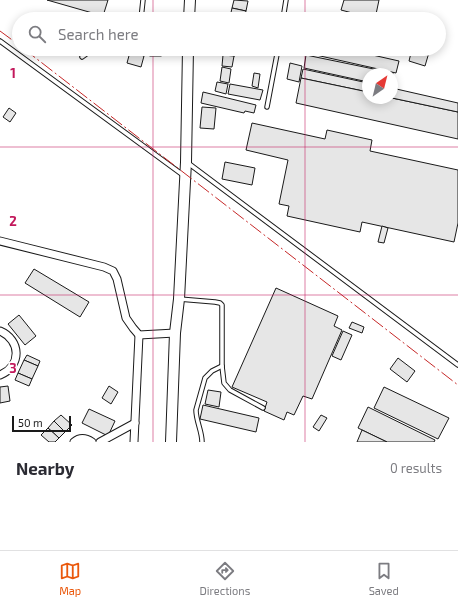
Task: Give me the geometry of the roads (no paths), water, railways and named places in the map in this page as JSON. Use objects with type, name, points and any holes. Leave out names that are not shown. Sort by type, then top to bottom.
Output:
[{"type":"main road","points":[[189,12],[190,0]]},
{"type":"main road","points":[[171,442],[175,333],[179,299],[186,162],[188,56]]},
{"type":"street","points":[[0,240],[104,267],[113,271],[118,279],[126,318],[132,328],[139,335],[134,442]]},
{"type":"street","points":[[0,331],[6,333],[13,340],[16,349],[16,358],[12,366],[5,373],[0,375]]},
{"type":"street","points":[[139,335],[175,333]]},
{"type":"street","points":[[100,442],[135,423]]},
{"type":"street","points":[[74,442],[81,438],[92,442]]},
{"type":"lane","points":[[142,12],[143,0]]},
{"type":"lane","points":[[284,12],[286,0]]},
{"type":"lane","points":[[0,41],[12,50]]},
{"type":"lane","points":[[21,56],[185,176]]},
{"type":"lane","points":[[267,107],[277,56]]},
{"type":"lane","points":[[186,162],[458,365]]},
{"type":"lane","points":[[179,299],[215,302],[222,305],[222,366],[224,383],[230,390],[263,408]]},
{"type":"lane","points":[[202,442],[202,435],[196,410],[205,378],[212,371],[222,366]]}]
